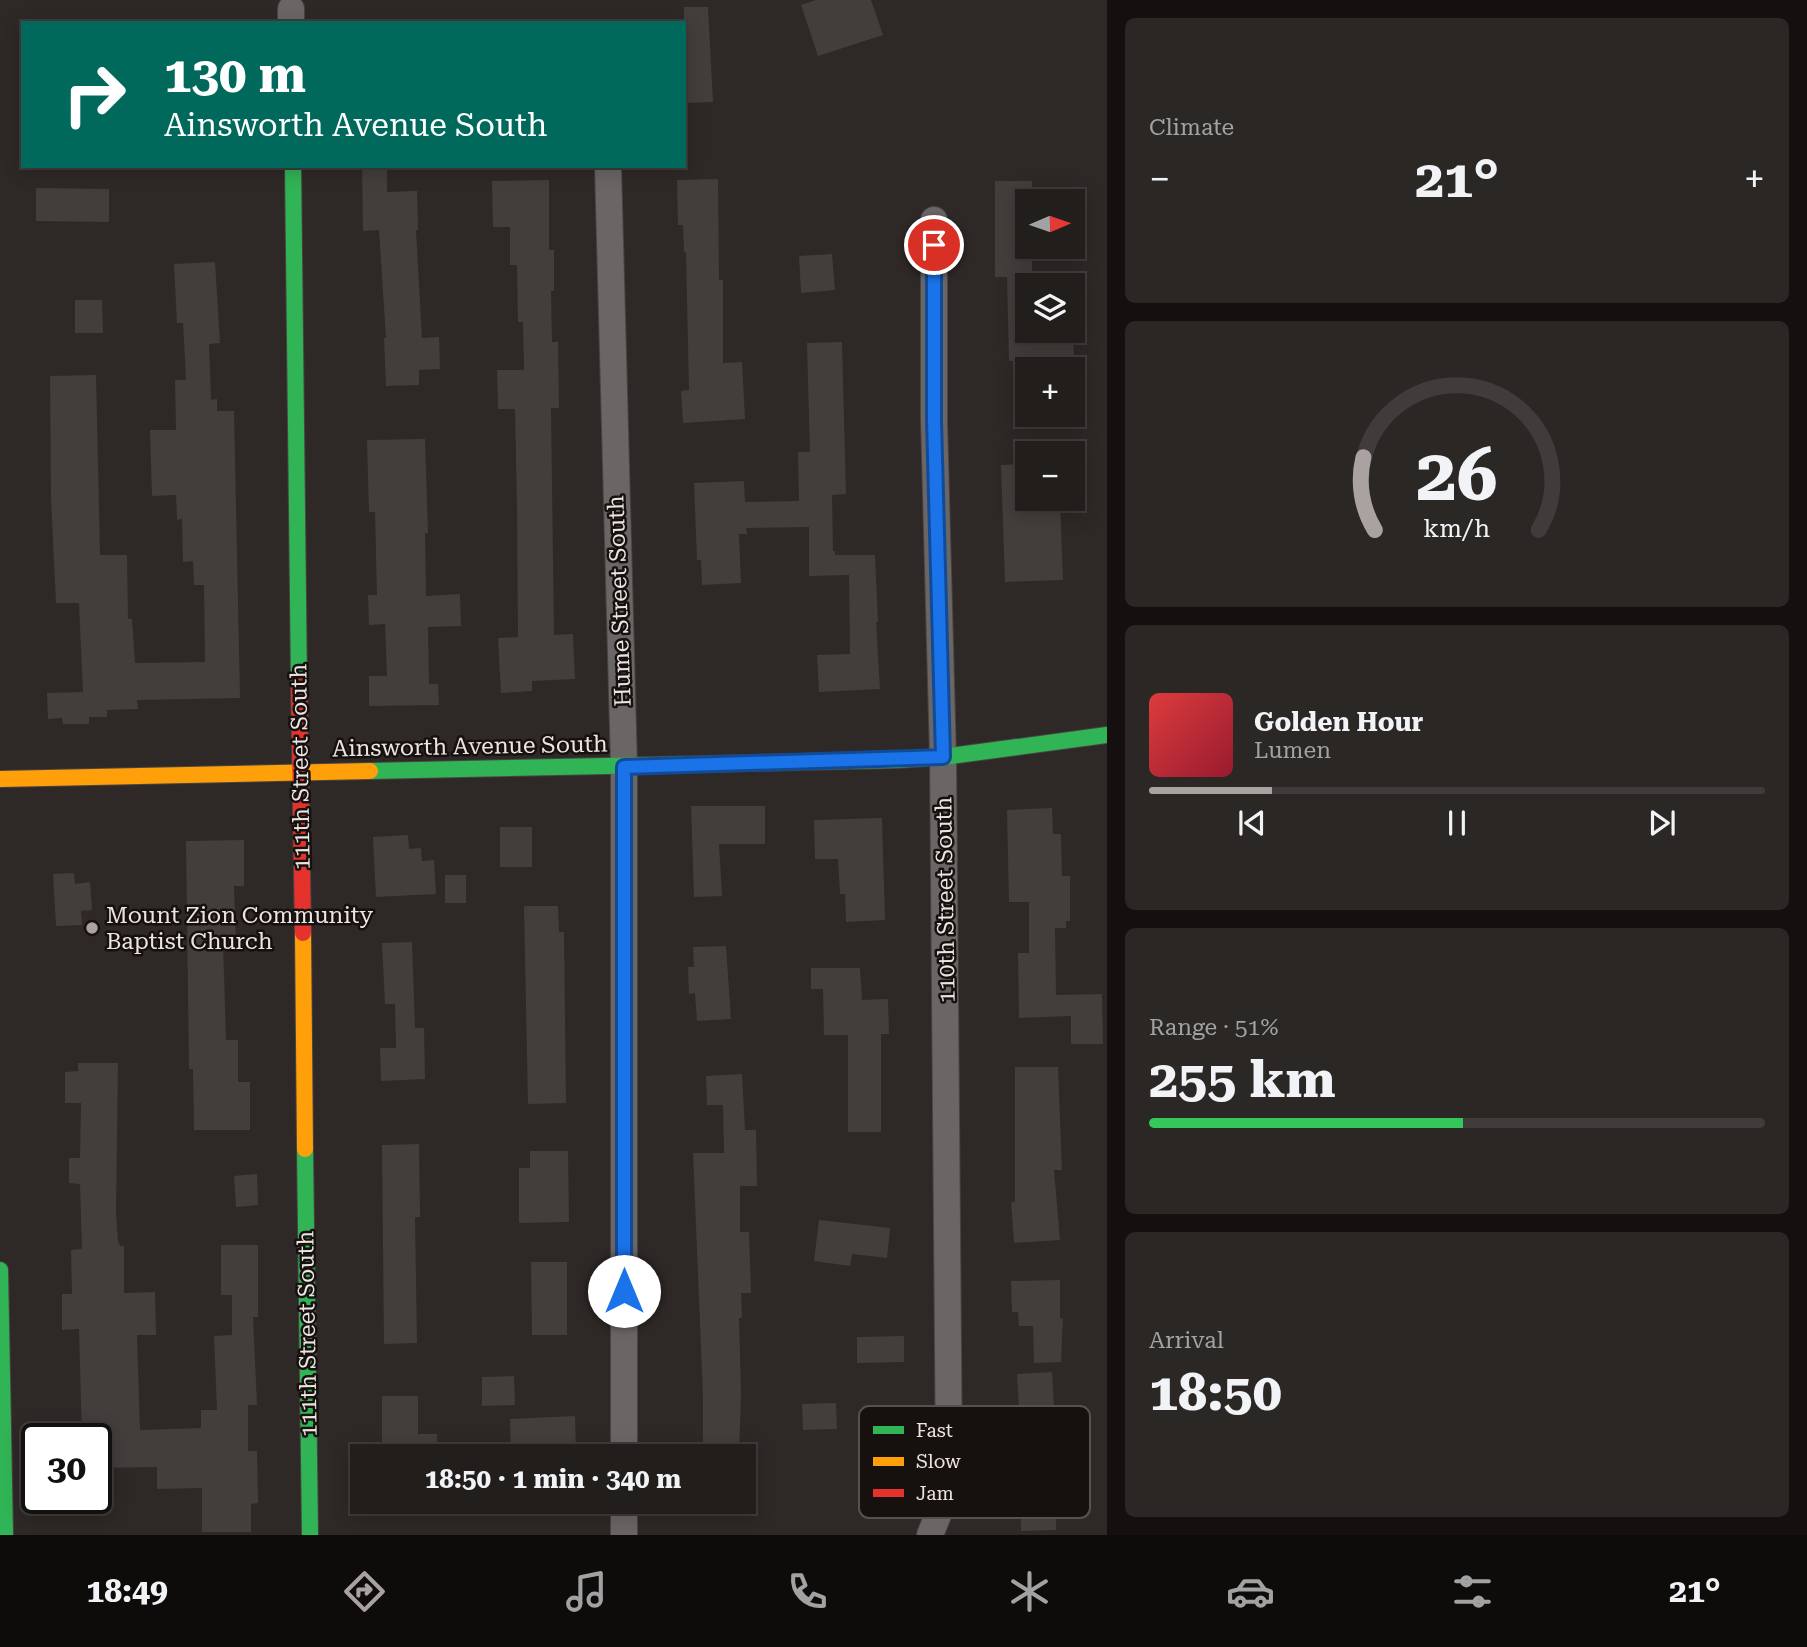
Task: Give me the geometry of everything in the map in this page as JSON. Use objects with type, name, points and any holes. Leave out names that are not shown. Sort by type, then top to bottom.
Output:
[{"type":"street","name":"111th Street South","points":[[293,168],[310,1535]]},
{"type":"street","name":"Hume Street South","points":[[608,168],[624,767],[624,1444]]},
{"type":"street","name":"110th Street South","points":[[934,220],[934,420],[943,757],[949,1406]]},
{"type":"street","name":"Ainsworth Avenue South","points":[[0,779],[624,767],[943,757],[1107,735]]},
{"type":"street","points":[[0,1270],[5,1535]]},
{"type":"street","points":[[624,1514],[624,1535]]},
{"type":"street","name":"110th Street South","points":[[930,1535],[937,1518]]},
{"type":"building","points":[[816,0],[871,0],[883,35],[818,56],[801,5]]},
{"type":"building","points":[[684,7],[708,7],[713,102],[686,103]]},
{"type":"building","points":[[362,168],[387,168],[387,192],[417,191],[416,230],[422,338],[439,337],[440,369],[419,370],[419,385],[386,386],[386,338],[379,230],[363,231]]},
{"type":"building","points":[[718,179],[719,280],[723,280],[723,363],[742,362],[745,419],[683,423],[681,391],[689,390],[686,252],[683,225],[678,225],[677,180]]},
{"type":"building","points":[[549,180],[549,250],[554,250],[554,291],[551,291],[552,342],[558,342],[559,408],[551,408],[554,635],[573,634],[575,679],[532,681],[532,691],[501,693],[498,638],[518,637],[517,507],[515,409],[498,409],[497,370],[524,370],[523,322],[518,322],[517,265],[510,265],[510,227],[493,227],[492,181]]},
{"type":"building","points":[[995,181],[1032,181],[1032,189],[1015,189],[1015,259],[1032,259],[1032,273],[1015,273],[1015,343],[1073,343],[1074,357],[1015,357],[1015,361],[1009,361],[1007,277],[995,277]]},
{"type":"building","points":[[36,188],[109,189],[109,222],[36,221]]},
{"type":"building","points":[[832,254],[835,290],[801,293],[799,256]]},
{"type":"building","points":[[215,262],[220,343],[209,344],[211,400],[217,399],[217,411],[234,411],[240,698],[137,700],[138,709],[107,710],[107,717],[89,717],[89,724],[63,724],[62,718],[48,719],[47,693],[83,692],[79,603],[56,603],[51,498],[50,376],[96,375],[100,555],[127,555],[128,619],[132,619],[135,663],[205,662],[204,585],[194,585],[193,561],[183,562],[182,519],[177,520],[176,495],[152,496],[150,430],[176,430],[175,380],[186,380],[183,323],[177,323],[174,264]]},
{"type":"building","points":[[75,300],[102,300],[103,333],[75,333]]},
{"type":"building","points":[[842,342],[846,494],[832,495],[833,551],[835,555],[875,555],[880,689],[819,692],[817,655],[850,654],[849,575],[809,576],[809,527],[746,528],[747,534],[739,534],[741,583],[702,585],[701,560],[697,560],[694,483],[744,481],[745,502],[799,501],[798,452],[810,452],[807,343]]},
{"type":"building","points":[[425,439],[428,533],[425,533],[426,596],[460,594],[461,626],[428,627],[429,684],[438,684],[439,705],[369,706],[369,676],[387,676],[385,624],[369,625],[368,595],[377,595],[375,512],[369,512],[367,440]]},
{"type":"building","points":[[1015,464],[1015,511],[1060,511],[1063,580],[1005,582],[1001,465]]},
{"type":"building","points":[[691,806],[765,806],[765,844],[719,844],[722,896],[694,897]]},
{"type":"building","points":[[1052,808],[1053,834],[1061,834],[1062,876],[1070,876],[1070,921],[1066,921],[1066,928],[1055,928],[1056,995],[1102,994],[1103,1044],[1071,1044],[1071,1016],[1019,1018],[1018,953],[1029,953],[1029,902],[1009,902],[1007,810]]},
{"type":"building","points":[[882,818],[885,920],[846,922],[845,894],[840,894],[838,859],[815,859],[814,820]]},
{"type":"building","points":[[500,827],[532,827],[532,867],[500,867]]},
{"type":"building","points":[[408,835],[409,849],[421,848],[422,861],[434,860],[436,894],[376,897],[373,837]]},
{"type":"building","points":[[244,840],[244,886],[234,886],[236,941],[223,942],[226,1040],[238,1040],[238,1082],[250,1082],[250,1130],[194,1130],[193,1069],[189,1069],[186,841]]},
{"type":"building","points":[[74,873],[75,884],[90,882],[92,910],[81,911],[82,925],[56,926],[53,874]]},
{"type":"building","points":[[445,875],[466,875],[466,903],[445,903]]},
{"type":"building","points":[[524,906],[558,906],[559,932],[564,932],[566,1103],[528,1104]]},
{"type":"building","points":[[412,942],[415,1028],[424,1028],[425,1079],[381,1081],[380,1048],[396,1048],[395,1004],[385,1004],[382,943]]},
{"type":"building","points":[[726,946],[731,1019],[697,1021],[695,993],[689,994],[688,967],[694,967],[693,947]]},
{"type":"building","points":[[811,968],[860,968],[862,1000],[888,999],[889,1034],[881,1034],[881,1132],[848,1132],[848,1035],[824,1035],[823,989],[811,989]]},
{"type":"building","points":[[78,1063],[118,1063],[116,1213],[118,1241],[120,1246],[124,1246],[124,1293],[155,1292],[156,1335],[137,1335],[140,1430],[201,1428],[201,1410],[217,1410],[214,1336],[232,1335],[232,1295],[221,1295],[221,1245],[258,1245],[258,1317],[253,1317],[257,1405],[248,1405],[248,1451],[257,1451],[258,1503],[251,1504],[251,1532],[202,1532],[202,1488],[157,1489],[157,1467],[112,1468],[112,1423],[82,1423],[79,1329],[62,1330],[62,1294],[72,1294],[71,1250],[82,1249],[80,1184],[69,1183],[69,1158],[80,1158],[81,1103],[65,1103],[65,1072],[78,1071]]},
{"type":"building","points":[[1015,1067],[1058,1067],[1062,1170],[1054,1170],[1060,1240],[1014,1243],[1011,1202],[1015,1202]]},
{"type":"building","points":[[742,1074],[745,1130],[756,1130],[757,1186],[740,1186],[740,1232],[749,1232],[751,1293],[741,1293],[742,1318],[739,1318],[739,1444],[703,1444],[693,1153],[724,1153],[723,1105],[707,1105],[706,1076]]},
{"type":"building","points":[[419,1144],[420,1217],[415,1217],[417,1343],[384,1344],[382,1145]]},
{"type":"building","points":[[530,1151],[568,1151],[569,1222],[519,1223],[519,1168],[530,1168]]},
{"type":"building","points":[[257,1174],[258,1205],[236,1207],[234,1176]]},
{"type":"building","points":[[819,1220],[890,1228],[887,1258],[852,1254],[850,1266],[814,1261]]},
{"type":"building","points":[[531,1262],[567,1262],[567,1335],[532,1335]]},
{"type":"building","points":[[1060,1280],[1060,1319],[1063,1318],[1061,1362],[1034,1363],[1033,1326],[1019,1326],[1018,1312],[1012,1312],[1011,1281]]},
{"type":"building","points":[[904,1336],[904,1362],[857,1363],[857,1337]]},
{"type":"building","points":[[1052,1372],[1054,1406],[1019,1406],[1017,1374]]},
{"type":"building","points":[[514,1376],[515,1405],[482,1406],[482,1377]]},
{"type":"building","points":[[382,1396],[418,1396],[418,1434],[437,1434],[437,1444],[382,1444]]},
{"type":"building","points":[[836,1403],[837,1429],[803,1430],[802,1404]]},
{"type":"building","points":[[575,1416],[576,1444],[511,1444],[510,1419]]},
{"type":"building","points":[[1021,1518],[1056,1518],[1056,1530],[1021,1531]]},
{"type":"traffic: fast","points":[[293,168],[299,684]]},
{"type":"traffic: fast","points":[[370,771],[896,760],[943,757],[1107,735]]},
{"type":"traffic: fast","points":[[305,1149],[310,1535]]},
{"type":"traffic: fast","points":[[0,1270],[5,1535]]},
{"type":"traffic: slow","points":[[0,779],[370,771]]},
{"type":"traffic: slow","points":[[303,933],[305,1149]]},
{"type":"traffic: jam","points":[[299,684],[303,933]]},
{"type":"place","name":"Mount Zion Community Baptist Church","points":[[92,928]]},
{"type":"route","points":[[624,1291],[624,767],[943,757],[934,420],[934,245]]}]
